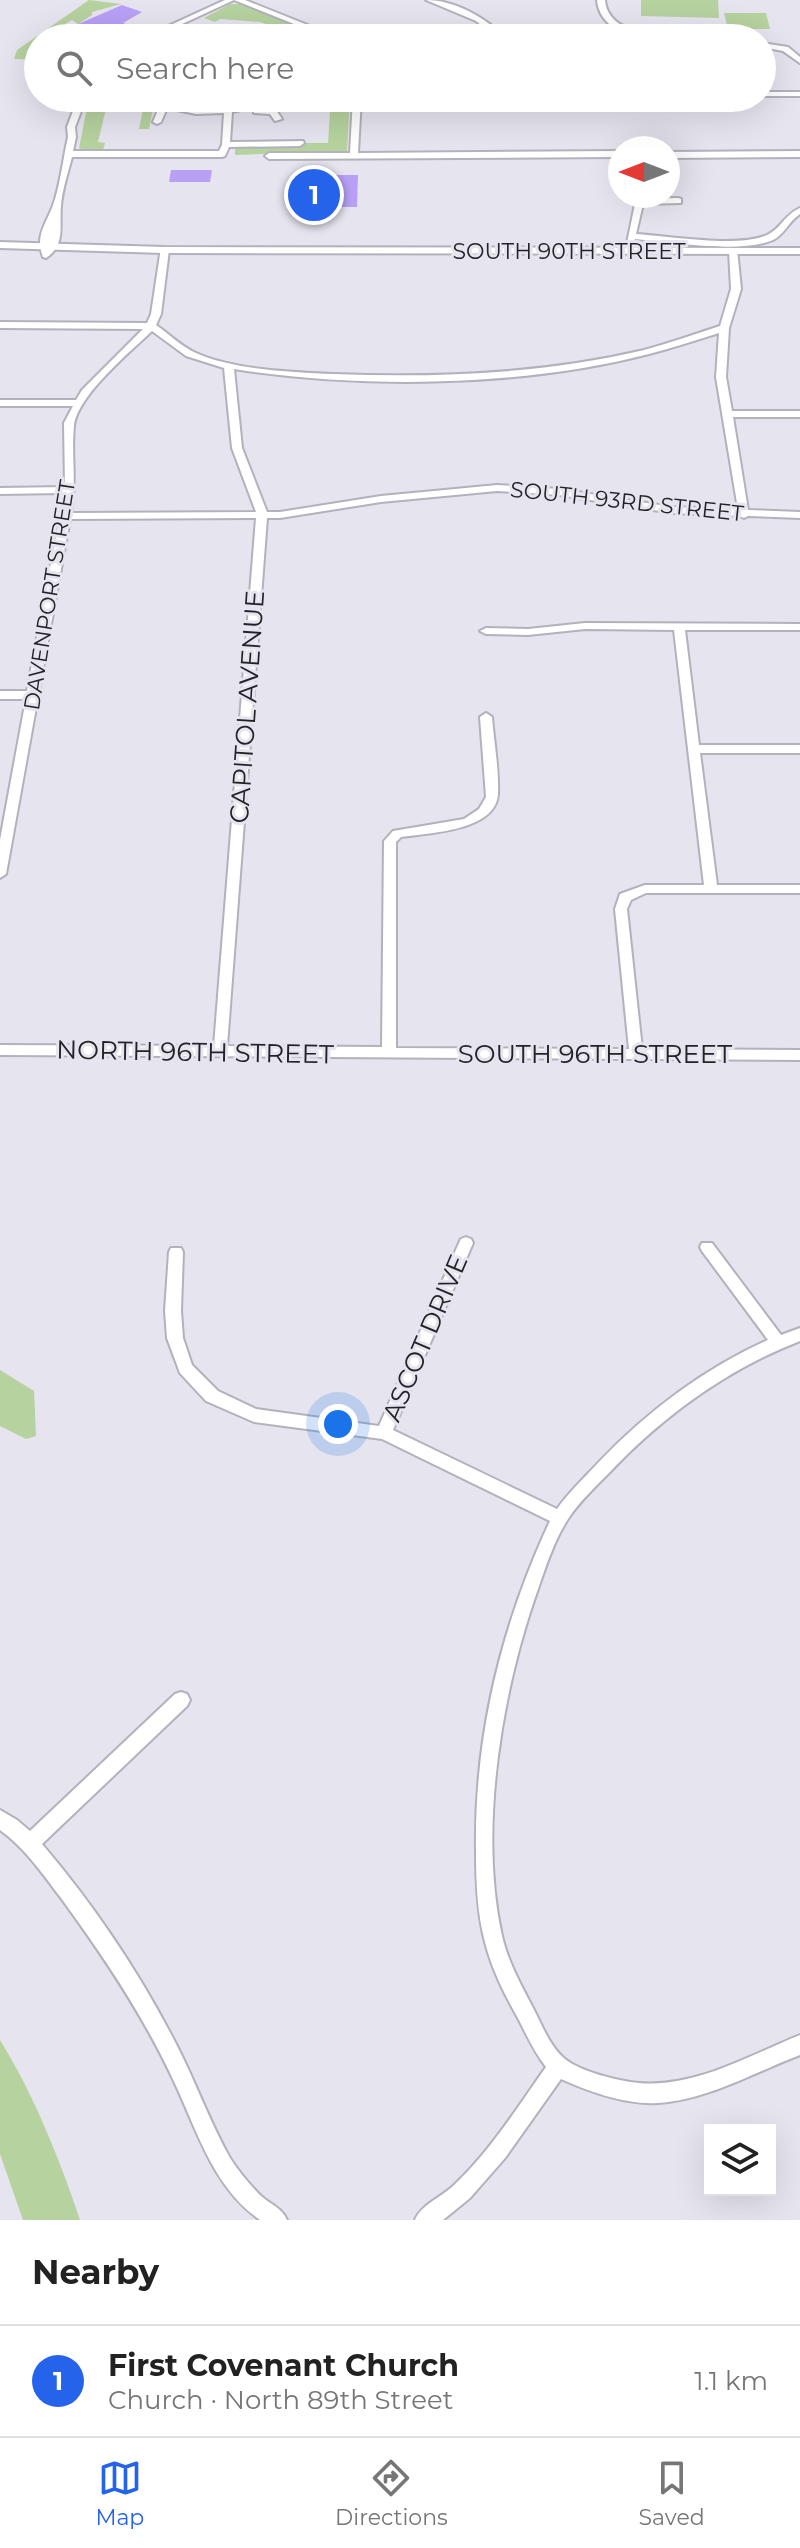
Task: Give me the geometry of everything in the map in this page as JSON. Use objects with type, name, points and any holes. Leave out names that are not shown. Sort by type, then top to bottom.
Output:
[{"type":"main road","points":[[0,245],[47,248]]},
{"type":"main road","points":[[0,256],[47,248]]},
{"type":"main road","name":"SOUTH 90TH STREET","points":[[47,248],[800,251]]},
{"type":"street","points":[[177,24],[231,0]]},
{"type":"street","points":[[238,0],[300,24]]},
{"type":"street","points":[[430,0],[485,24]]},
{"type":"street","points":[[448,6],[461,0]]},
{"type":"street","points":[[601,0],[600,9],[615,24]]},
{"type":"street","points":[[776,47],[785,49],[800,61]]},
{"type":"street","points":[[776,94],[800,94]]},
{"type":"street","points":[[47,248],[59,221],[56,209],[72,137],[79,131],[84,112]]},
{"type":"street","points":[[157,122],[161,112]]},
{"type":"street","points":[[196,112],[229,112],[224,150]]},
{"type":"street","points":[[269,112],[276,114],[278,119]]},
{"type":"street","points":[[354,154],[356,112]]},
{"type":"street","points":[[228,132],[240,132]]},
{"type":"street","points":[[107,154],[109,143]]},
{"type":"street","points":[[173,154],[175,143]]},
{"type":"street","points":[[68,154],[173,154],[300,143]]},
{"type":"street","points":[[269,156],[608,154]]},
{"type":"street","points":[[680,155],[800,154]]},
{"type":"street","points":[[628,251],[637,208]]},
{"type":"street","points":[[631,236],[762,240],[778,233],[790,215],[800,211]]},
{"type":"street","points":[[151,326],[156,314],[164,250]]},
{"type":"street","points":[[734,251],[736,289],[724,328],[721,377],[744,515]]},
{"type":"street","points":[[0,325],[151,326],[189,354],[229,367],[323,377],[454,378],[527,372],[616,358],[724,328]]},
{"type":"street","name":"DAVENPORT STREET","points":[[0,874],[70,490],[68,431],[78,403],[151,326]]},
{"type":"street","name":"CAPITOL AVENUE","points":[[220,1052],[262,515],[262,508],[237,448],[229,367]]},
{"type":"street","points":[[0,403],[78,403]]},
{"type":"street","points":[[726,414],[800,414]]},
{"type":"street","name":"SOUTH 93RD STREET","points":[[66,516],[262,515],[455,490],[525,489],[672,510],[800,515]]},
{"type":"street","points":[[0,491],[70,490]]},
{"type":"street","points":[[486,631],[528,632],[585,626],[800,627]]},
{"type":"street","points":[[679,626],[711,866],[711,889]]},
{"type":"street","points":[[0,695],[33,695]]},
{"type":"street","points":[[389,1054],[390,841],[397,834],[467,822],[484,812],[492,797],[486,717]]},
{"type":"street","points":[[694,749],[800,749]]},
{"type":"street","points":[[636,1054],[622,902],[631,893],[645,889],[800,889]]},
{"type":"street","name":"NORTH 96TH STREET","points":[[0,1050],[389,1054]]},
{"type":"street","name":"SOUTH 96TH STREET","points":[[389,1054],[800,1055]]},
{"type":"street","name":"ASCOT DRIVE","points":[[384,1433],[466,1243]]},
{"type":"street","points":[[707,1247],[778,1342]]},
{"type":"street","name":"ASCOT DRIVE","points":[[176,1252],[175,1338],[185,1368],[198,1383],[226,1404],[254,1415],[384,1433],[560,1518]]},
{"type":"street","points":[[800,1334],[778,1342],[699,1385],[674,1403],[614,1456],[560,1518],[527,1595],[506,1670],[490,1754],[484,1845],[491,1929],[501,1963],[518,2001],[558,2067],[638,2093],[673,2093],[800,2045]]},
{"type":"street","points":[[30,1843],[181,1700]]},
{"type":"street","points":[[0,1819],[30,1843],[98,1932],[132,1982],[180,2072],[224,2170],[256,2205],[277,2220]]},
{"type":"street","points":[[425,2220],[454,2200],[472,2182],[558,2067]]},
{"type":"green space","points":[[89,0],[121,4],[92,12],[78,24],[72,20],[54,24]]},
{"type":"green space","points":[[641,0],[718,0],[719,18],[641,16]]},
{"type":"green space","points":[[230,4],[240,4],[292,24],[220,19],[215,22],[204,18]]},
{"type":"green space","points":[[724,13],[766,13],[769,24],[727,24]]},
{"type":"green space","points":[[24,45],[24,59],[14,59],[17,50]]},
{"type":"green space","points":[[86,112],[105,112],[98,142],[105,143],[103,150],[79,148]]},
{"type":"green space","points":[[142,112],[153,112],[149,129],[139,129]]},
{"type":"green space","points":[[330,112],[349,112],[347,151],[235,155],[235,147],[299,147],[305,143],[328,143]]},
{"type":"green space","points":[[0,1370],[34,1391],[36,1436],[26,1439],[0,1426]]},
{"type":"green space","points":[[0,2040],[45,2127],[80,2220],[23,2220],[0,2154]]},
{"type":"building","points":[[122,5],[142,12],[123,23],[126,24],[78,24]]},
{"type":"building","points":[[171,170],[212,170],[210,182],[169,182]]},
{"type":"building","points":[[335,175],[358,175],[357,207],[334,207],[334,213],[318,213],[320,194],[333,194]]},
{"type":"place","name":"First Covenant Church","points":[[314,195]]}]
